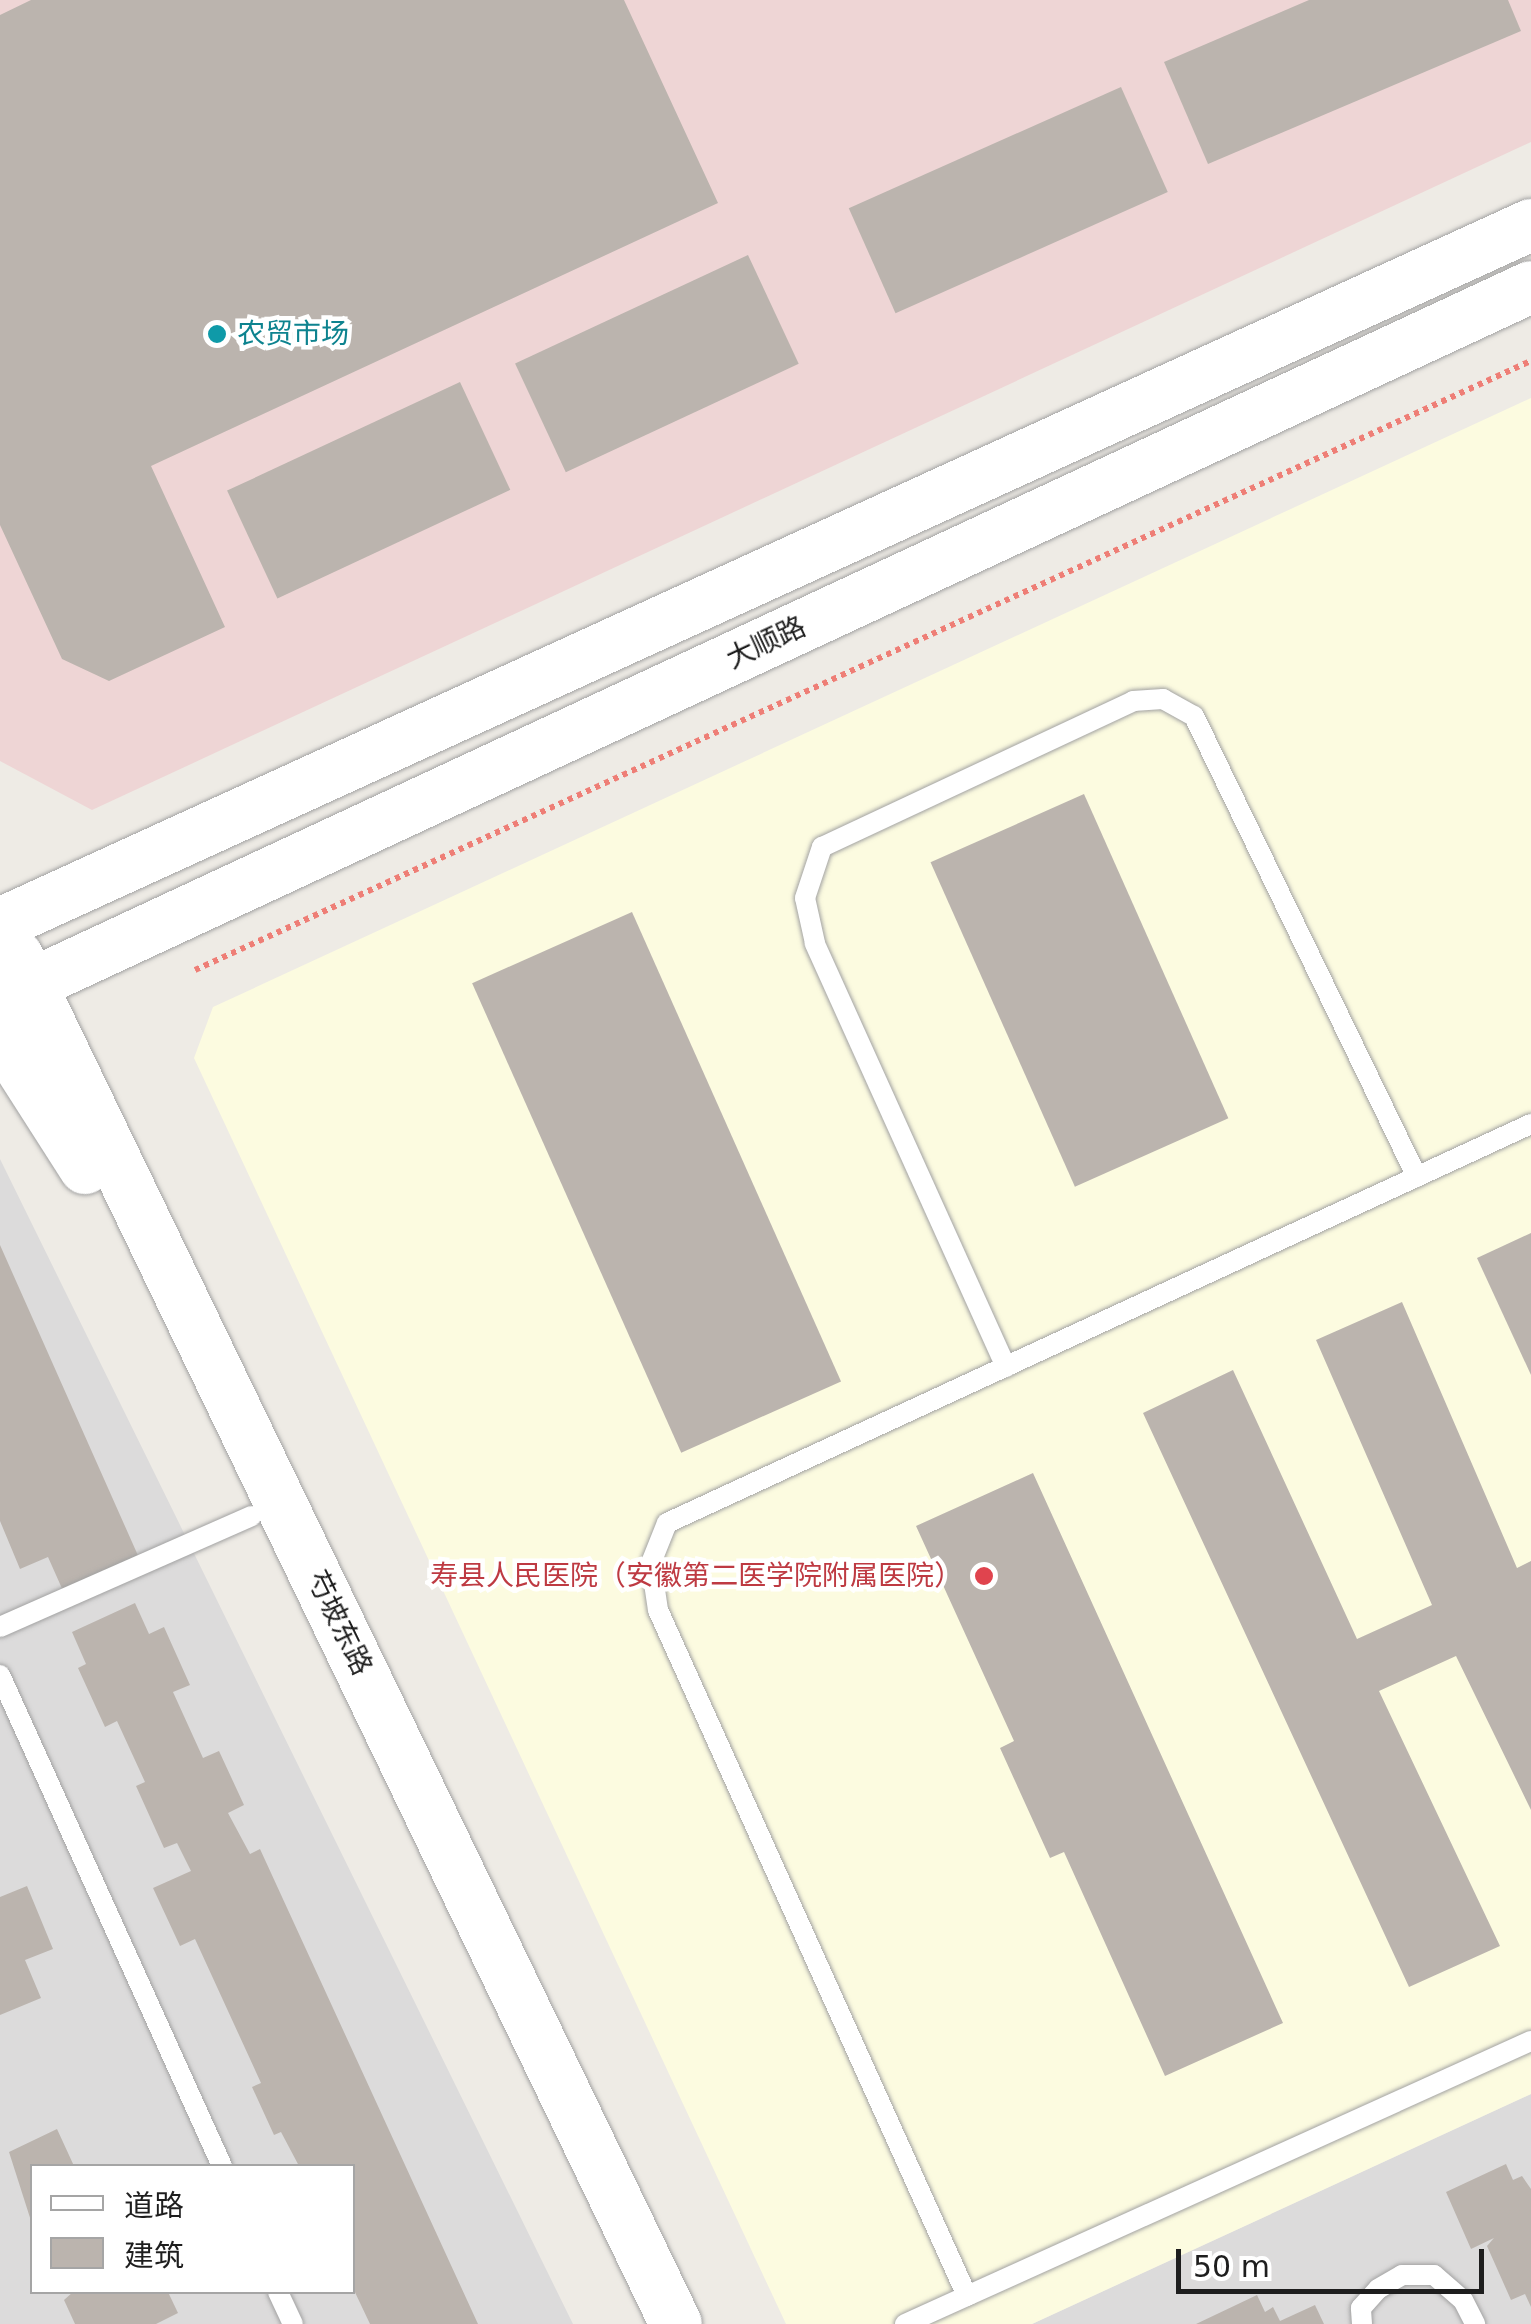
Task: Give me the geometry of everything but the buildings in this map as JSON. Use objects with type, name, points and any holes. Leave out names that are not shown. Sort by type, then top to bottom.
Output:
[{"type":"street","points":[[0,924],[1531,225]]},
{"type":"street","name":"大顺路","points":[[16,992],[1531,287]]},
{"type":"street","name":"芍坡东路","points":[[0,924],[16,992],[676,2324]]},
{"type":"street","name":"芍坡东路","points":[[0,1035],[72,1140],[636,2324]]},
{"type":"lane","points":[[1006,1367],[815,943],[805,898],[822,847],[1133,701],[1163,699],[1194,716],[1417,1177]]},
{"type":"lane","points":[[967,2296],[658,1610],[651,1562],[667,1523],[1531,1124]]},
{"type":"lane","points":[[0,1627],[252,1516]]},
{"type":"lane","points":[[0,1676],[221,2164]]},
{"type":"lane","points":[[905,2324],[1531,2041]]},
{"type":"lane","points":[[1362,2324],[1360,2308],[1402,2275],[1434,2275],[1464,2300],[1475,2324]]},
{"type":"lane","points":[[279,2294],[293,2324]]},
{"type":"path","points":[[195,970],[1531,361]]},
{"type":"shaded area","points":[[0,0],[1531,0],[1531,142],[92,810],[0,761]]},
{"type":"shaded area","name":"寿县人民医院（安徽第二医学院附属医院）","points":[[1531,398],[1531,2094],[1032,2324],[786,2324],[194,1058],[213,1007]]},
{"type":"shaded area","points":[[0,1159],[573,2324],[0,2324]]},
{"type":"shaded area","points":[[1531,2094],[1531,2324],[1032,2324]]},
{"type":"place","name":"农贸市场","points":[[217,334]]},
{"type":"place","name":"寿县人民医院（安徽第二医学院附属医院）","points":[[984,1576]]}]
